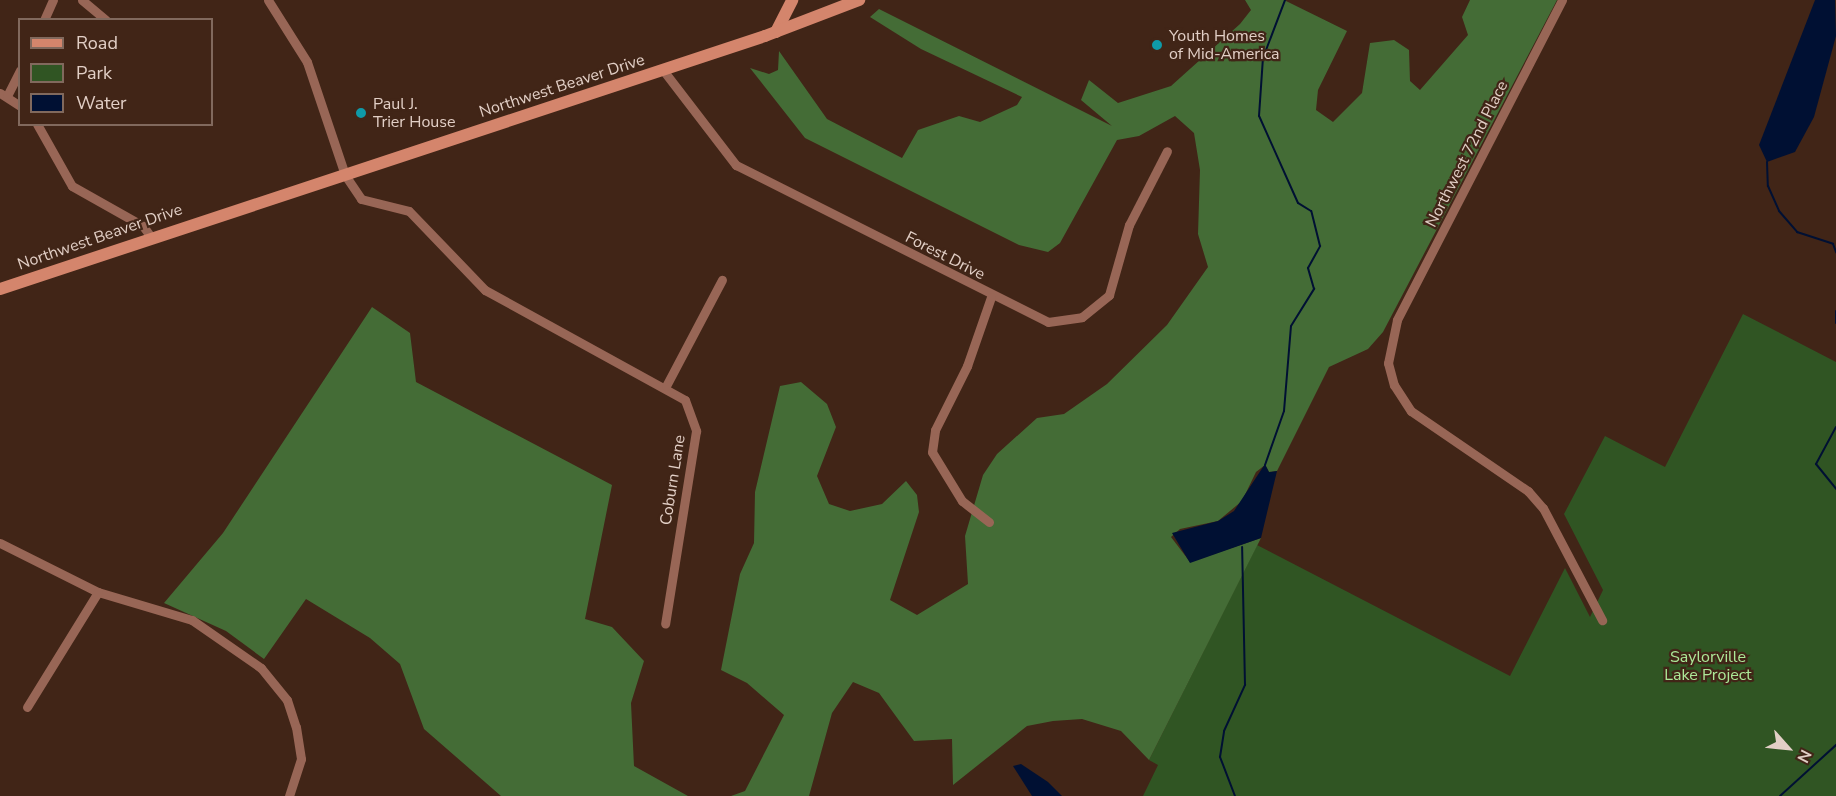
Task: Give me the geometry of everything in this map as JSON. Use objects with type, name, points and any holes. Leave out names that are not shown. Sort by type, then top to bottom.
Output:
[{"type":"main road","points":[[776,32],[792,0]]},
{"type":"main road","name":"Northwest Beaver Drive","points":[[0,289],[151,237],[776,32],[859,0]]},
{"type":"street","points":[[45,18],[53,0]]},
{"type":"street","points":[[82,0],[104,18]]},
{"type":"street","name":"Coburn Lane","points":[[268,0],[315,78],[345,175],[361,199],[400,207],[416,216],[485,290],[666,386],[685,400],[696,431],[665,624]]},
{"type":"street","name":"Northwest 72nd Place","points":[[1562,0],[1397,320],[1388,363],[1401,399],[1528,491],[1549,518],[1602,620]]},
{"type":"street","name":"Forest Drive","points":[[663,70],[736,165],[991,297],[1048,322],[1082,317],[1102,304],[1119,277],[1129,225],[1167,151]]},
{"type":"street","points":[[18,73],[4,94],[18,104]]},
{"type":"street","points":[[38,126],[72,186],[142,226],[151,237]]},
{"type":"street","points":[[666,386],[722,280]]},
{"type":"street","points":[[989,522],[962,501],[932,452],[935,430],[967,366],[991,297]]},
{"type":"street","points":[[0,543],[98,592],[192,620],[272,678],[290,706],[300,744],[299,773],[289,796]]},
{"type":"street","points":[[27,707],[98,592]]},
{"type":"green space","points":[[1245,0],[1284,0],[1347,31],[1318,90],[1316,110],[1333,122],[1362,93],[1370,43],[1394,40],[1409,50],[1410,81],[1420,90],[1468,35],[1462,17],[1470,0],[1557,0],[1383,332],[1368,349],[1329,367],[1277,471],[1269,472],[1265,465],[1256,472],[1242,501],[1218,521],[1180,529],[1171,537],[1190,562],[1261,538],[1149,760],[1121,731],[1082,719],[1053,721],[1027,726],[953,785],[952,739],[914,741],[879,693],[853,682],[832,713],[809,796],[731,796],[745,791],[784,715],[747,683],[721,670],[740,574],[754,543],[755,492],[780,386],[801,382],[827,404],[836,427],[817,476],[829,504],[850,511],[882,504],[906,481],[917,495],[919,512],[890,600],[917,615],[968,584],[965,536],[983,475],[997,454],[1037,418],[1064,414],[1107,384],[1167,325],[1208,267],[1198,234],[1200,170],[1194,133],[1175,116],[1139,136],[1117,140],[1060,243],[1048,252],[1019,245],[805,138],[750,68],[769,74],[778,70],[779,51],[827,119],[902,158],[918,130],[959,116],[980,122],[1017,105],[1022,97],[921,49],[870,17],[879,9],[1112,126],[1081,100],[1089,80],[1118,103],[1171,86],[1240,24],[1251,10]]},
{"type":"green space","points":[[372,307],[410,333],[416,382],[612,485],[585,619],[612,627],[644,661],[631,703],[634,766],[688,796],[501,796],[424,729],[400,664],[370,638],[306,599],[264,659],[226,631],[164,603],[223,533]]},
{"type":"green space","name":"Saylorville Lake Project","points":[[1743,314],[1836,362],[1836,796],[1143,796],[1158,765],[1149,760],[1257,545],[1510,676],[1565,568],[1590,617],[1603,590],[1564,514],[1605,436],[1665,467]]},
{"type":"water","points":[[1815,0],[1835,0],[1836,36],[1814,117],[1795,152],[1767,162],[1759,145]]},
{"type":"water","points":[[1265,464],[1269,472],[1277,471],[1261,538],[1190,563],[1172,533],[1218,521],[1234,511]]},
{"type":"water","points":[[1021,764],[1048,782],[1062,796],[1032,796],[1013,766]]},
{"type":"waterway","points":[[1265,465],[1284,411],[1291,326],[1314,289],[1308,268],[1320,246],[1311,211],[1298,203],[1259,116],[1263,58],[1285,0]]},
{"type":"waterway","points":[[1767,162],[1768,186],[1779,211],[1797,232],[1833,244],[1836,252]]},
{"type":"waterway","points":[[1836,311],[1836,323]]},
{"type":"waterway","points":[[1836,427],[1816,464],[1836,489]]},
{"type":"waterway","points":[[1235,796],[1220,757],[1224,731],[1245,685],[1242,547]]},
{"type":"waterway","points":[[1780,796],[1836,745]]},
{"type":"place","name":"Youth Homes of Mid-America","points":[[1157,45]]},
{"type":"place","name":"Paul J. Trier House","points":[[361,113]]}]
